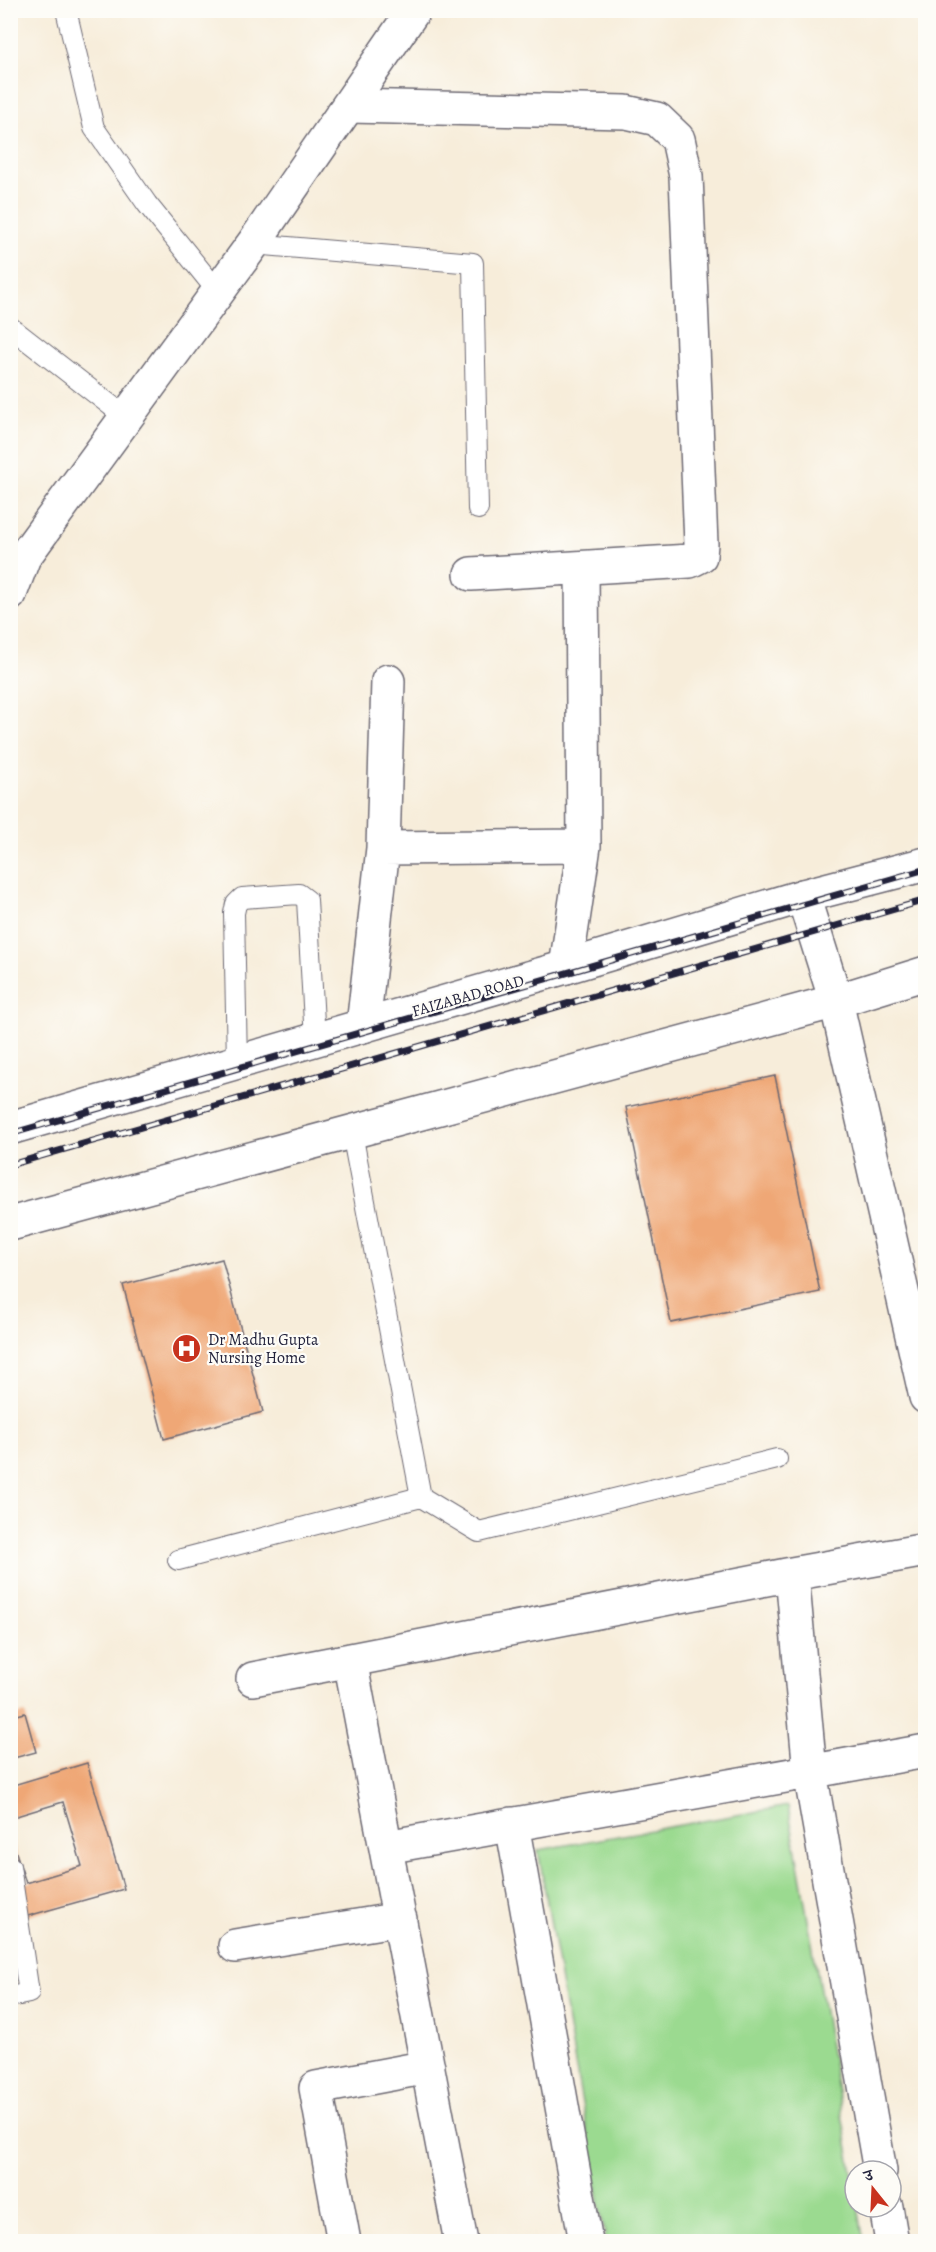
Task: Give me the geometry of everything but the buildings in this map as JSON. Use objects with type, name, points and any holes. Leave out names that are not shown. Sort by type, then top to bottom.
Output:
[{"type":"street","points":[[10,594],[24,557],[219,292],[414,10]]},
{"type":"street","points":[[349,106],[626,112],[657,119],[678,139],[686,176],[700,556],[690,561],[471,574]]},
{"type":"street","points":[[566,967],[584,846],[582,568]]},
{"type":"street","points":[[363,1026],[383,848],[388,681]]},
{"type":"street","points":[[383,848],[584,846]]},
{"type":"street","name":"FAIZABAD ROAD","points":[[10,1128],[803,896],[926,864]]},
{"type":"street","points":[[803,896],[836,1001],[926,1397]]},
{"type":"street","points":[[10,1224],[836,1001],[926,974]]},
{"type":"street","points":[[253,1679],[926,1550]]},
{"type":"street","points":[[792,1574],[810,1772],[878,2159]]},
{"type":"street","points":[[350,1660],[461,2241]]},
{"type":"street","points":[[386,1846],[926,1751]]},
{"type":"street","points":[[512,1824],[586,2241]]},
{"type":"street","points":[[235,1946],[400,1919]]},
{"type":"street","points":[[344,2241],[316,2088],[428,2067]]},
{"type":"street","points":[[888,2219],[892,2241]]},
{"type":"lane","points":[[66,10],[94,128],[147,204],[219,292]]},
{"type":"lane","points":[[253,244],[473,263],[478,509]]},
{"type":"lane","points":[[10,327],[127,418]]},
{"type":"lane","points":[[237,1063],[234,913],[236,904],[242,898],[299,894],[307,900],[315,1040]]},
{"type":"lane","points":[[352,1133],[421,1497]]},
{"type":"lane","points":[[178,1560],[421,1497],[479,1532],[777,1459]]},
{"type":"lane","points":[[10,1866],[29,1993],[10,1997]]},
{"type":"green space","points":[[788,1806],[850,2159],[843,2159],[843,2219],[860,2219],[864,2241],[606,2241],[538,1850]]},
{"type":"railway","points":[[10,1134],[926,869]]},
{"type":"railway","points":[[10,1165],[926,900]]},
{"type":"place","name":"Dr Madhu Gupta Nursing Home","points":[[187,1349]]}]
